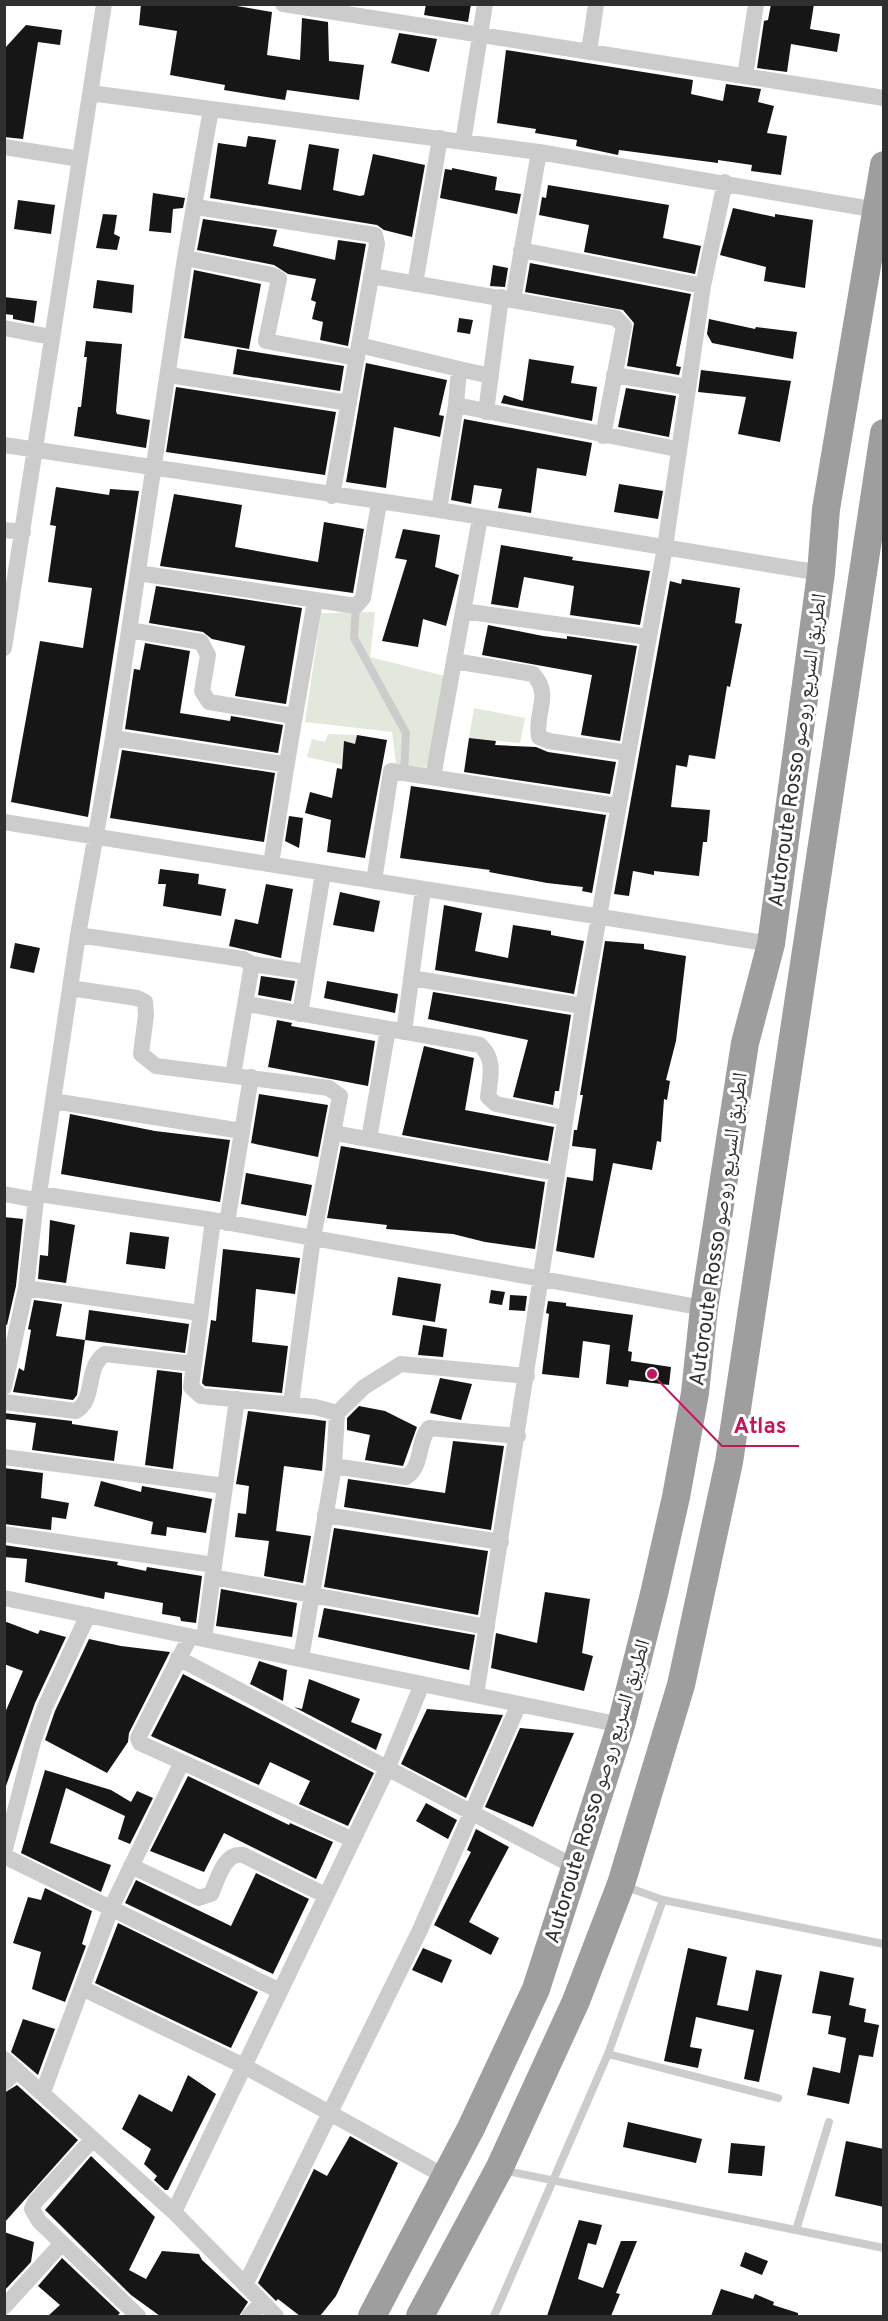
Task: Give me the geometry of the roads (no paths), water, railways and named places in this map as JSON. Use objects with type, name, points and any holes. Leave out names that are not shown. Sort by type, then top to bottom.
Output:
[{"type":"highway","name":"Autoroute Rosso الطريق السريع روصو","points":[[372,2316],[446,2177],[536,1989],[577,1868],[621,1725],[676,1497],[695,1393],[704,1308],[745,1043],[771,944],[821,573],[826,509],[884,165]]},
{"type":"highway","name":"Autoroute Rosso الطريق السريع روصو","points":[[420,2316],[499,2169],[576,2001],[621,1884],[681,1685],[729,1462],[870,547],[884,433]]},
{"type":"street","points":[[4,648],[104,4]]},
{"type":"street","points":[[283,4],[382,11],[480,34],[884,98]]},
{"type":"street","points":[[463,141],[485,4]]},
{"type":"street","points":[[589,51],[596,4]]},
{"type":"street","points":[[745,76],[756,4]]},
{"type":"street","points":[[90,93],[539,152],[725,182],[877,210]]},
{"type":"street","points":[[4,1387],[26,1288],[78,935],[113,738],[185,258],[196,207],[211,109]]},
{"type":"street","points":[[415,284],[440,138]]},
{"type":"street","points":[[4,147],[80,159]]},
{"type":"street","points":[[486,412],[507,299],[522,250],[539,152]]},
{"type":"street","points":[[476,1695],[543,1278],[556,1173],[583,1006],[664,547],[703,286],[725,182]]},
{"type":"street","points":[[196,207],[375,235],[377,243],[332,496]]},
{"type":"street","points":[[522,250],[703,286]]},
{"type":"street","points":[[185,258],[272,275],[279,279],[266,341],[358,352],[491,376]]},
{"type":"street","points":[[371,276],[616,318],[624,326],[603,436]]},
{"type":"street","points":[[4,328],[51,337]]},
{"type":"street","points":[[439,510],[456,405],[459,369]]},
{"type":"street","points":[[169,375],[349,403]]},
{"type":"street","points":[[614,375],[687,387]]},
{"type":"street","points":[[456,405],[677,449]]},
{"type":"street","points":[[4,445],[332,496],[439,510],[821,573]]},
{"type":"street","points":[[138,573],[356,606],[363,598],[380,503]]},
{"type":"street","points":[[433,777],[480,518]]},
{"type":"street","points":[[4,530],[23,532]]},
{"type":"street","points":[[271,864],[315,601]]},
{"type":"street","points":[[463,611],[648,637]]},
{"type":"street","points":[[129,630],[201,642],[208,655],[202,691],[209,702],[288,715],[294,721]]},
{"type":"street","points":[[454,661],[533,674],[541,683],[543,693],[537,726],[539,737],[549,741],[628,753]]},
{"type":"street","points":[[113,738],[283,764],[286,769]]},
{"type":"street","points":[[374,881],[390,774],[395,771],[618,806]]},
{"type":"street","points":[[4,822],[771,944]]},
{"type":"street","points":[[300,1014],[323,873]]},
{"type":"street","points":[[369,1139],[411,978],[423,889]]},
{"type":"street","points":[[78,935],[243,959],[252,964],[306,972]]},
{"type":"street","points":[[233,1075],[247,1004],[252,964]]},
{"type":"street","points":[[411,978],[583,1006]]},
{"type":"street","points":[[70,988],[137,998],[145,1002],[146,1015],[141,1054],[148,1062],[156,1066],[329,1089],[340,1096],[313,1238],[291,1404]]},
{"type":"street","points":[[247,1004],[480,1045],[489,1053],[492,1064],[488,1097],[496,1104],[565,1118]]},
{"type":"street","points":[[251,1077],[242,1131],[200,1313],[191,1387],[201,1396],[291,1404],[337,1413]]},
{"type":"street","points":[[53,1101],[242,1131]]},
{"type":"street","points":[[334,1133],[556,1173]]},
{"type":"street","points":[[4,1194],[220,1221],[704,1308]]},
{"type":"street","points":[[26,1288],[200,1313]]},
{"type":"street","points":[[4,1402],[76,1411],[87,1399],[93,1368],[98,1359],[105,1354],[193,1364]]},
{"type":"street","points":[[301,1659],[334,1466],[337,1413],[364,1387],[401,1364],[527,1376]]},
{"type":"street","points":[[237,1399],[213,1571],[197,1638],[178,1658],[138,1738],[140,1743],[351,1839]]},
{"type":"street","points":[[334,1466],[406,1477],[415,1469],[424,1433],[429,1428],[518,1436]]},
{"type":"street","points":[[4,1456],[225,1486]]},
{"type":"street","points":[[325,1515],[501,1542]]},
{"type":"street","points":[[4,1534],[213,1571],[487,1627]]},
{"type":"street","points":[[4,1598],[621,1725]]},
{"type":"street","points":[[88,1615],[45,1707],[8,1824],[4,1854],[280,1991]]},
{"type":"street","points":[[178,1658],[577,1868]]},
{"type":"street","points":[[174,2212],[246,2067],[351,1839],[388,1767],[422,1684]]},
{"type":"street","points":[[244,2285],[330,2115],[474,1812],[519,1704]]},
{"type":"street","points":[[43,2092],[112,1906],[182,1762]]},
{"type":"street","points":[[130,1866],[199,1898],[207,1898],[229,1857],[236,1854],[243,1855],[325,1895]]},
{"type":"street","points":[[82,1988],[246,2067],[446,2177]]},
{"type":"street","points":[[4,2082],[11,2064],[174,2212],[276,2316]]},
{"type":"street","points":[[93,2139],[35,2202],[32,2209],[34,2215],[138,2316]]},
{"type":"street","points":[[4,2307],[62,2243]]},
{"type":"street","points":[[249,2316],[262,2303]]},
{"type":"lane","points":[[356,606],[354,638],[406,733],[404,772]]},
{"type":"lane","points":[[621,1884],[663,1900],[884,1944]]},
{"type":"lane","points":[[494,2316],[555,2181],[608,2054],[663,1900]]},
{"type":"lane","points":[[608,2054],[778,2098]]},
{"type":"lane","points":[[796,2230],[829,2122]]},
{"type":"lane","points":[[499,2169],[884,2248]]},
{"type":"place","name":"Atlas","points":[[652,1374]]}]
